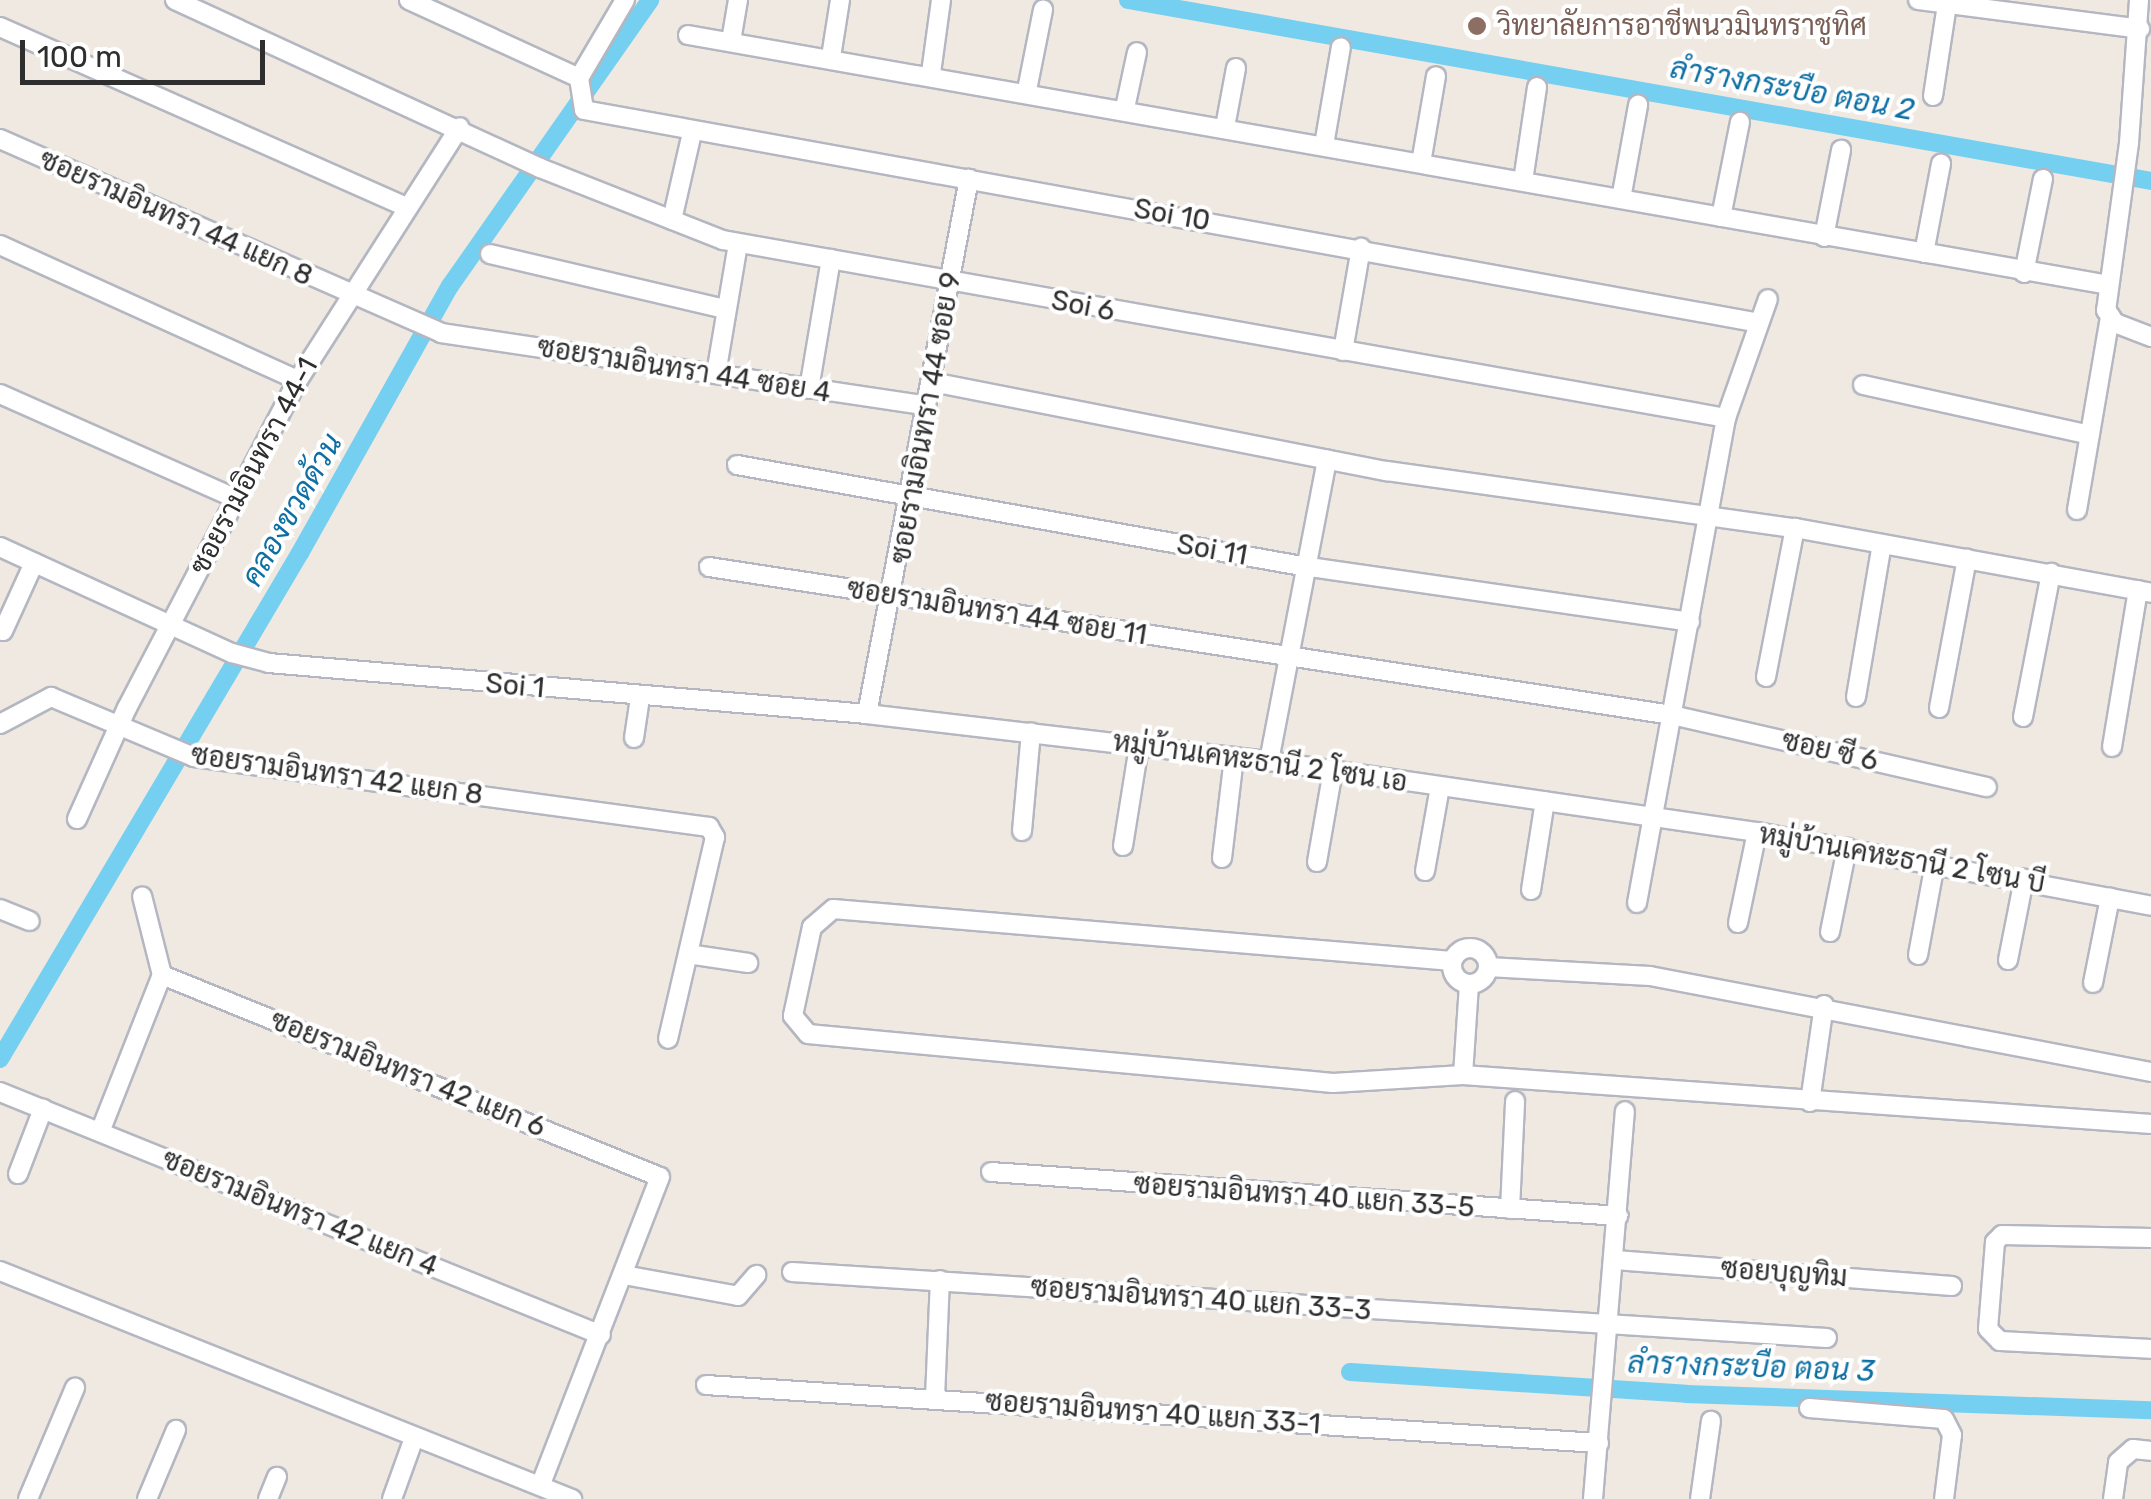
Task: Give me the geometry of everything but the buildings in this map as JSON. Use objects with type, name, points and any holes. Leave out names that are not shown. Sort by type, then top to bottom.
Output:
[{"type":"street","name":"Soi 6","points":[[175,0],[460,127],[533,164],[738,244],[1726,418]]},
{"type":"street","points":[[408,0],[579,78],[625,0]]},
{"type":"street","points":[[731,41],[738,0]]},
{"type":"street","points":[[831,57],[840,0]]},
{"type":"street","points":[[931,73],[941,0]]},
{"type":"street","points":[[1918,0],[2140,29]]},
{"type":"street","points":[[2077,510],[2110,316],[2108,285],[2124,176],[2140,0]]},
{"type":"street","points":[[1932,96],[1947,4]]},
{"type":"street","points":[[1027,90],[1044,10]]},
{"type":"street","points":[[0,27],[407,207]]},
{"type":"street","points":[[688,34],[931,73],[1824,237],[2108,285]]},
{"type":"street","points":[[1324,145],[1341,47]]},
{"type":"street","points":[[1126,108],[1137,52]]},
{"type":"street","points":[[1225,127],[1236,68]]},
{"type":"street","points":[[1421,163],[1436,76]]},
{"type":"street","name":"Soi 10","points":[[579,78],[584,110],[692,133],[1361,248],[1758,323]]},
{"type":"street","points":[[1523,182],[1537,87]]},
{"type":"street","points":[[1621,199],[1638,105]]},
{"type":"street","points":[[1721,217],[1740,122]]},
{"type":"street","name":"ซอยรามอินทรา 44-1","points":[[77,820],[118,727],[298,380],[460,127]]},
{"type":"street","points":[[672,220],[692,133]]},
{"type":"street","name":"ซอยรามอินทรา 44 แยก 8","points":[[0,140],[401,319]]},
{"type":"street","points":[[1824,237],[1841,150]]},
{"type":"street","points":[[1924,254],[1941,164]]},
{"type":"street","points":[[2024,273],[2044,179]]},
{"type":"street","name":"ซอยรามอินทรา 44 ซอย 9","points":[[867,714],[894,596],[970,180]]},
{"type":"street","points":[[716,374],[738,244]]},
{"type":"street","points":[[0,245],[298,380]]},
{"type":"street","points":[[1343,350],[1361,248]]},
{"type":"street","points":[[490,254],[725,308]]},
{"type":"street","points":[[808,388],[831,259]]},
{"type":"street","points":[[1637,902],[1726,418],[1768,299]]},
{"type":"street","points":[[2110,316],[2143,335]]},
{"type":"street","name":"ซอยรามอินทรา 44 ซอย 4","points":[[401,319],[441,333],[927,406]]},
{"type":"street","points":[[932,382],[1326,460],[1795,528],[2145,591],[2112,747]]},
{"type":"street","points":[[1863,385],[2090,435]]},
{"type":"street","points":[[0,394],[234,498]]},
{"type":"street","points":[[1269,761],[1284,658],[1326,460]]},
{"type":"street","name":"Soi 11","points":[[737,465],[1302,566],[1690,622]]},
{"type":"street","points":[[1766,677],[1795,528]]},
{"type":"street","points":[[1856,697],[1882,544]]},
{"type":"street","name":"Soi 1","points":[[0,548],[241,656],[640,698],[867,714]]},
{"type":"street","points":[[1939,708],[1967,559]]},
{"type":"street","points":[[3,631],[34,563]]},
{"type":"street","name":"ซอยรามอินทรา 44 ซอย 11","points":[[710,567],[1672,715]]},
{"type":"street","points":[[2023,717],[2052,573]]},
{"type":"street","name":"ซอยรามอินทรา 42 แยก 8","points":[[1,727],[44,696],[194,757],[693,822],[712,828],[715,836],[688,954]]},
{"type":"street","points":[[634,738],[640,698]]},
{"type":"street","name":"หมู่บ้านเคหะธานี 2 โซน เอ","points":[[867,714],[1269,761],[1653,816]]},
{"type":"street","name":"ซอย ซี 6","points":[[1672,715],[1988,787]]},
{"type":"street","points":[[1022,831],[1031,732]]},
{"type":"street","points":[[1124,846],[1139,746]]},
{"type":"street","points":[[1222,858],[1234,758]]},
{"type":"street","points":[[1316,862],[1333,770]]},
{"type":"street","points":[[1425,870],[1440,786]]},
{"type":"street","points":[[1530,890],[1545,802]]},
{"type":"street","name":"หมู่บ้านเคหะธานี 2 โซน บี","points":[[1653,816],[2024,879],[2151,906]]},
{"type":"street","points":[[1738,923],[1756,832]]},
{"type":"street","points":[[1830,932],[1847,848]]},
{"type":"street","points":[[1918,955],[1935,863]]},
{"type":"street","points":[[2008,960],[2024,879]]},
{"type":"street","points":[[100,1132],[162,975],[142,896]]},
{"type":"street","points":[[2093,983],[2110,898]]},
{"type":"street","points":[[0,908],[30,921]]},
{"type":"street","points":[[1488,967],[1472,948],[1452,961],[833,909],[812,927],[792,1016],[808,1034],[1333,1082],[1463,1075],[2151,1124]]},
{"type":"street","points":[[668,1039],[688,954],[748,963]]},
{"type":"street","points":[[1452,961],[1455,977],[1470,984]]},
{"type":"street","points":[[1463,1075],[1470,984],[1488,967],[1650,976],[1824,1005],[2151,1072]]},
{"type":"street","name":"ซอยรามอินทรา 42 แยก 6","points":[[162,975],[654,1173],[662,1185],[624,1275]]},
{"type":"street","points":[[1810,1102],[1824,1005]]},
{"type":"street","name":"ซอยรามอินทรา 42 แยก 4","points":[[0,1092],[600,1335]]},
{"type":"street","points":[[1510,1209],[1515,1102]]},
{"type":"street","points":[[18,1174],[43,1109]]},
{"type":"street","points":[[1593,1499],[1611,1328],[1625,1112]]},
{"type":"street","name":"ซอยรามอินทรา 40 แยก 33-5","points":[[991,1172],[1618,1216]]},
{"type":"street","points":[[2151,1238],[2002,1235],[1995,1242],[1988,1329],[2008,1342],[2151,1349]]},
{"type":"street","name":"ซอยบุญทิม","points":[[1615,1260],[1952,1286]]},
{"type":"street","points":[[0,1271],[572,1499]]},
{"type":"street","name":"ซอยรามอินทรา 40 แยก 33-3","points":[[792,1272],[1611,1328],[1828,1338]]},
{"type":"street","points":[[540,1486],[624,1275],[738,1296],[756,1275]]},
{"type":"street","points":[[935,1398],[940,1280]]},
{"type":"street","name":"ซอยรามอินทรา 40 แยก 33-1","points":[[706,1386],[1598,1443]]},
{"type":"street","points":[[28,1499],[75,1388]]},
{"type":"street","points":[[1809,1408],[1944,1419],[1952,1435],[1944,1499]]},
{"type":"street","points":[[1700,1499],[1711,1421]]},
{"type":"street","points":[[147,1499],[176,1430]]},
{"type":"street","points":[[392,1499],[414,1438]]},
{"type":"street","points":[[2113,1499],[2118,1462],[2133,1449],[2151,1450]]},
{"type":"street","points":[[268,1499],[277,1477]]},
{"type":"waterway","name":"คลองขวดด้วน","points":[[0,1059],[300,553],[450,286],[650,0]]},
{"type":"waterway","name":"ลำรางกระบือ ตอน 2","points":[[1128,0],[2151,181]]},
{"type":"waterway","name":"ลำรางกระบือ ตอน 3","points":[[1350,1372],[1686,1394],[2151,1410]]},
{"type":"place","name":"วิทยาลัยการอาชีพนวมินทราชูทิศ","points":[[1477,26]]}]
